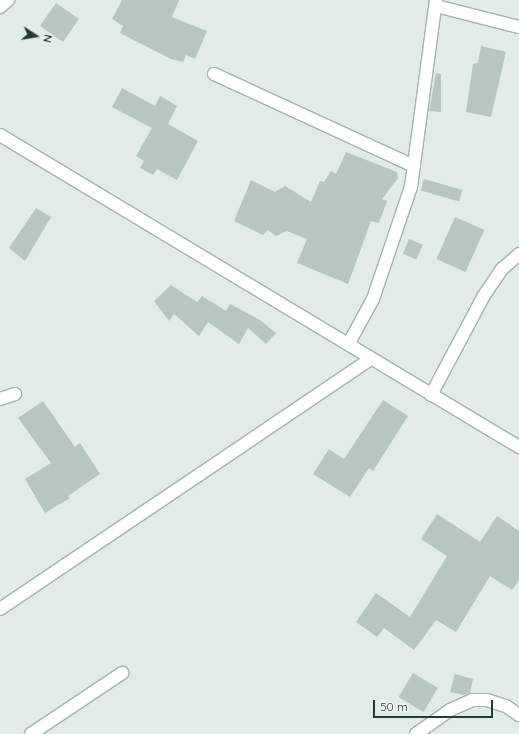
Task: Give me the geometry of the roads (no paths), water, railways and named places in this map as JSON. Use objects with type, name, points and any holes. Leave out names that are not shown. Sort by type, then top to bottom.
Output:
[{"type":"street","points":[[0,7],[8,0]]},
{"type":"street","points":[[349,343],[373,299],[411,187],[436,3],[519,27]]},
{"type":"street","points":[[214,74],[414,166]]},
{"type":"street","points":[[0,135],[349,343],[371,359],[519,447]]},
{"type":"street","points":[[431,394],[483,297],[502,269],[519,254]]},
{"type":"street","points":[[0,609],[371,359]]},
{"type":"street","points":[[0,398],[15,394]]},
{"type":"street","points":[[31,734],[122,673]]},
{"type":"street","points":[[416,734],[450,710],[472,700],[487,700],[506,706],[519,715]]}]
